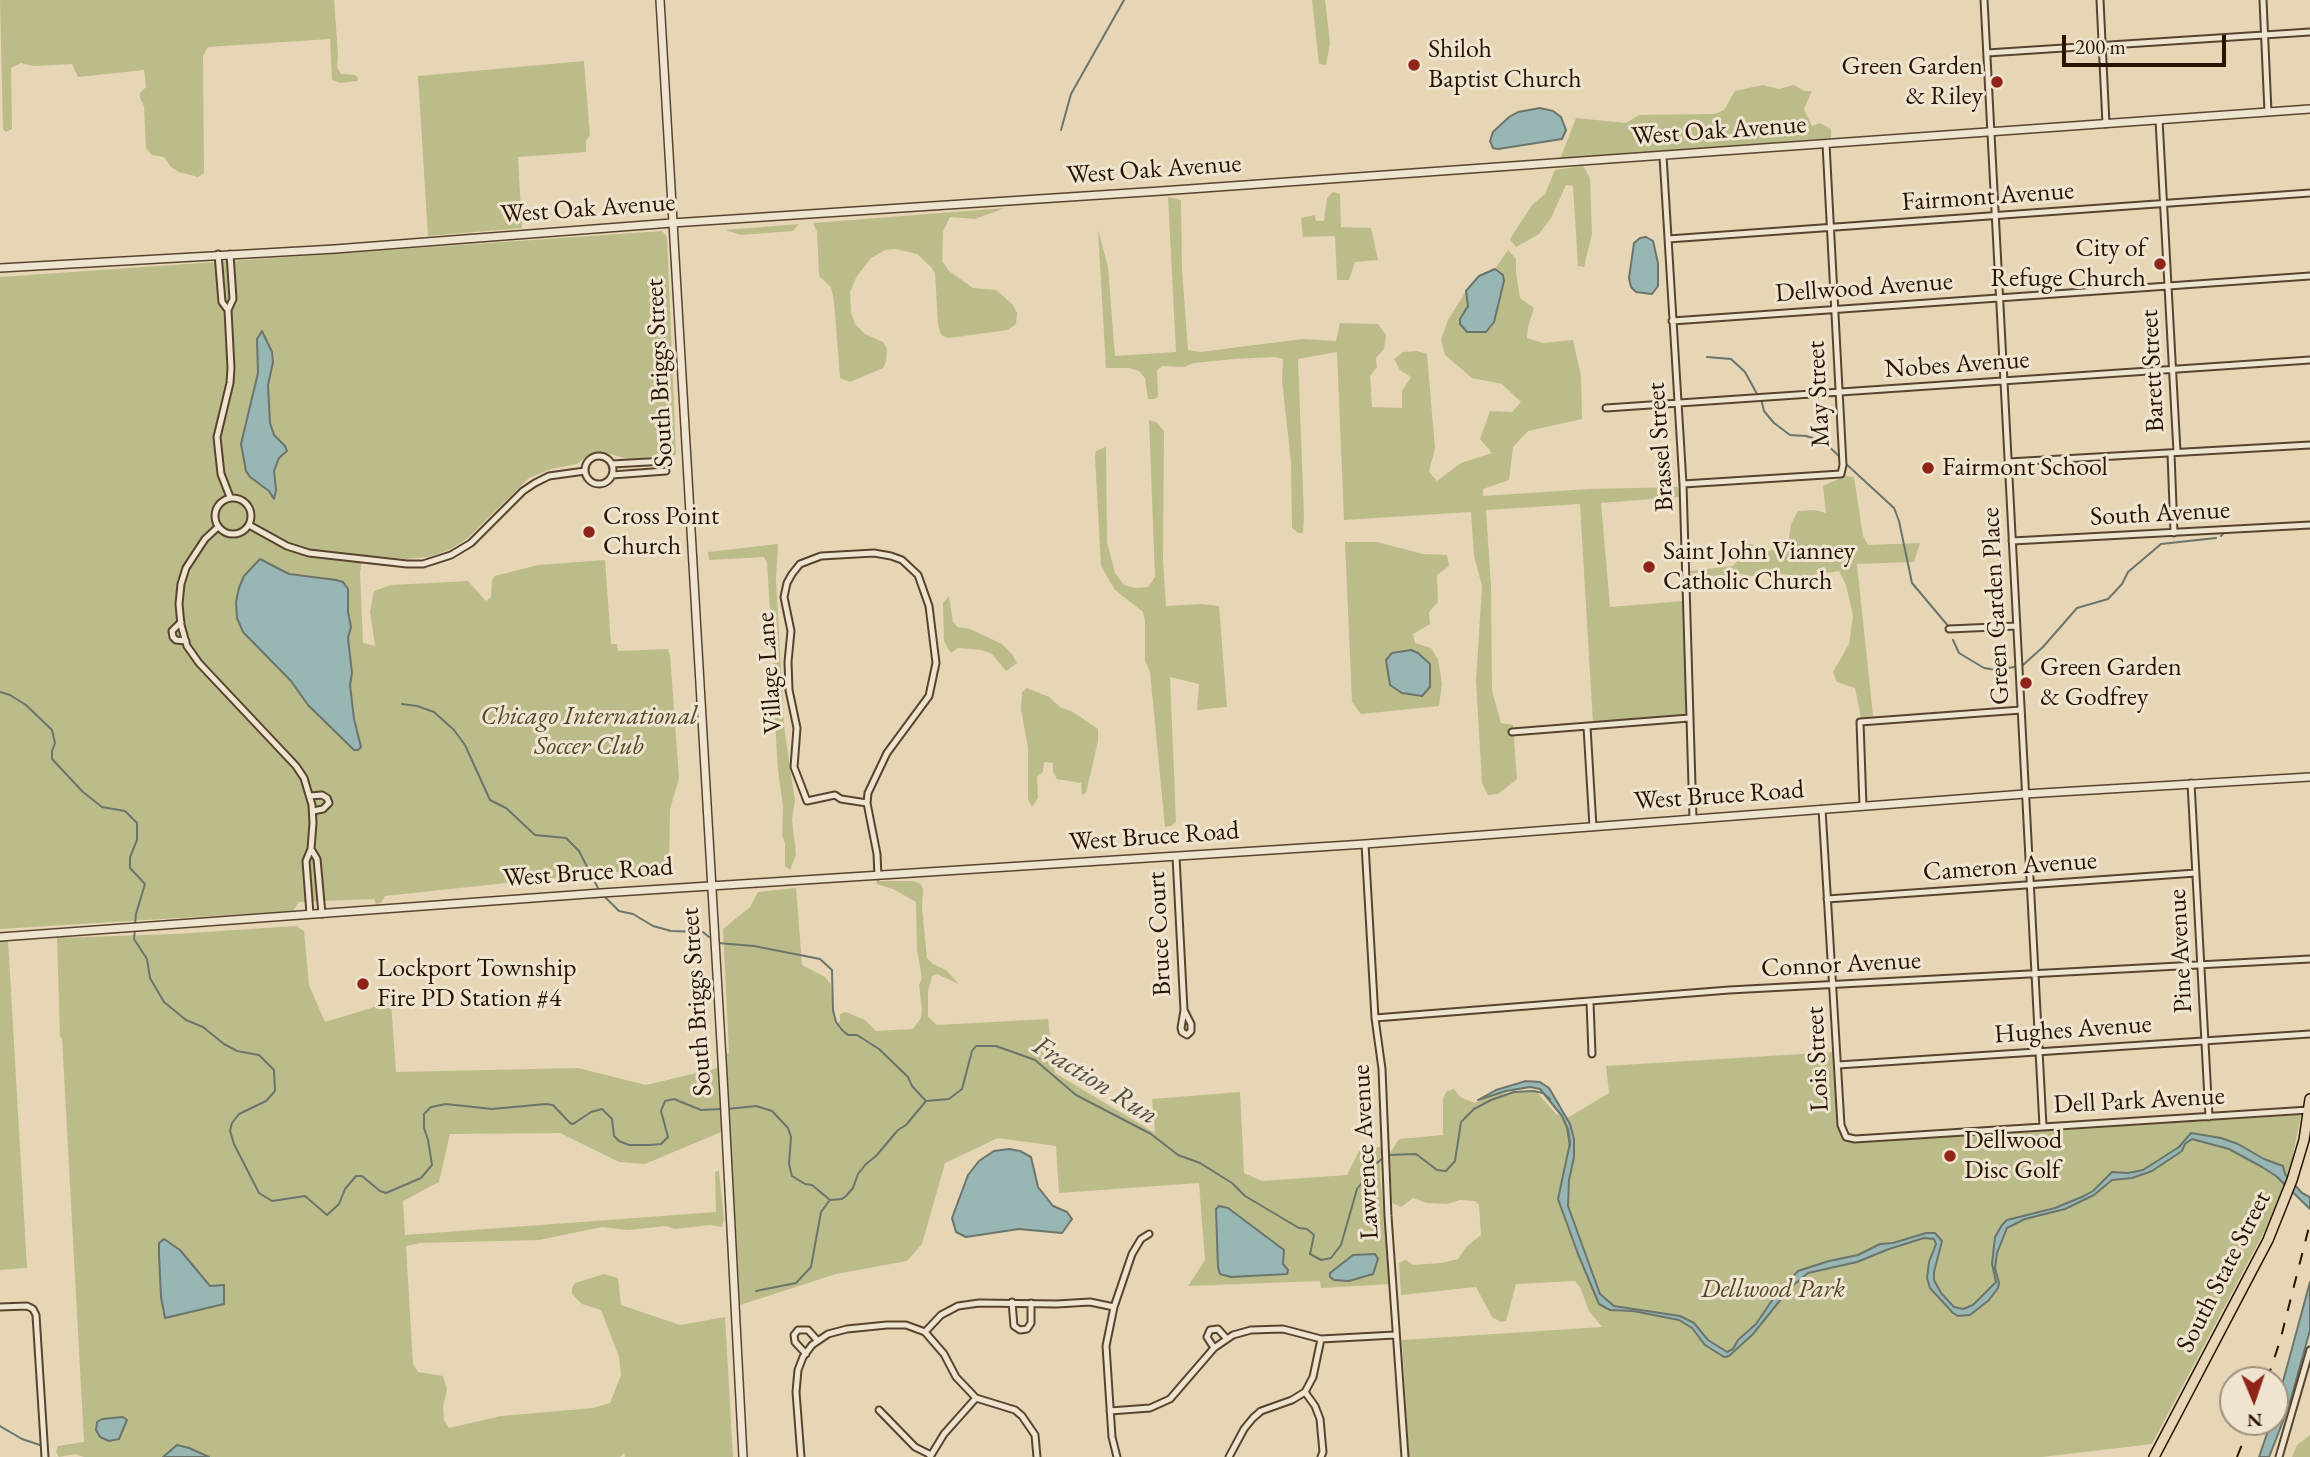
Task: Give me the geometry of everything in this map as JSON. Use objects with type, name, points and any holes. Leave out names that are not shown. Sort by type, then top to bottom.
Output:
[{"type":"main road","name":"South State Street","points":[[2154,1457],[2268,1240],[2286,1197],[2304,1140],[2310,1099]]},
{"type":"street","name":"South Briggs Street","points":[[660,0],[743,1457]]},
{"type":"street","name":"Green Garden Place","points":[[1984,0],[2043,1126]]},
{"type":"street","points":[[2100,0],[2106,124]]},
{"type":"street","points":[[2263,0],[2268,112]]},
{"type":"street","points":[[1987,53],[2310,32]]},
{"type":"street","name":"West Oak Avenue","points":[[0,268],[335,249],[672,223],[2310,110]]},
{"type":"street","name":"Barett Street","points":[[2159,120],[2173,370],[2174,533]]},
{"type":"street","name":"May Street","points":[[1683,484],[1841,474],[1843,465],[1826,144]]},
{"type":"street","name":"Brassel Street","points":[[1662,156],[1683,484],[1693,819]]},
{"type":"street","name":"Fairmont Avenue","points":[[1668,239],[2310,192]]},
{"type":"street","points":[[218,254],[222,302],[228,310]]},
{"type":"street","points":[[230,254],[233,299],[228,310],[230,383],[217,438],[222,474],[230,497]]},
{"type":"street","name":"Dellwood Avenue","points":[[1672,321],[2310,276]]},
{"type":"street","name":"Nobes Avenue","points":[[1606,408],[2310,360]]},
{"type":"street","points":[[2008,462],[2310,445]]},
{"type":"street","points":[[612,464],[612,475],[605,483],[596,484],[588,480],[584,471],[587,462],[594,457],[603,457],[612,464],[666,461]]},
{"type":"street","points":[[249,525],[287,546],[309,553],[423,564],[451,555],[471,543],[535,482],[556,474],[584,471]]},
{"type":"street","points":[[612,475],[666,471]]},
{"type":"street","points":[[224,499],[242,499],[250,508],[249,525],[241,533],[223,531],[218,527],[214,515],[216,509],[224,499]]},
{"type":"street","name":"South Avenue","points":[[2012,541],[2310,525]]},
{"type":"street","points":[[218,527],[205,539],[186,568],[179,604],[181,622],[186,641],[199,663],[296,766],[304,778],[313,811],[311,849],[306,861],[310,915]]},
{"type":"street","name":"Village Lane","points":[[874,554],[902,560],[918,575],[929,606],[936,663],[929,696],[887,753],[868,793],[867,803],[841,799],[835,795],[807,801],[794,767],[797,728],[789,690],[791,631],[784,597],[792,574],[800,565],[821,555],[874,554]]},
{"type":"street","points":[[181,622],[172,631],[173,636],[176,640],[186,641]]},
{"type":"street","points":[[1950,629],[2017,626]]},
{"type":"street","points":[[1863,806],[1860,722],[2021,710]]},
{"type":"street","points":[[1511,732],[1689,718]]},
{"type":"street","points":[[1587,727],[1593,827]]},
{"type":"street","name":"West Bruce Road","points":[[0,937],[711,886],[1365,844],[2025,793],[2310,777]]},
{"type":"street","name":"Pine Avenue","points":[[2192,783],[2209,1117]]},
{"type":"street","points":[[310,796],[322,795],[329,803],[323,810],[313,811]]},
{"type":"street","points":[[867,803],[877,854],[878,876]]},
{"type":"street","name":"Lois Street","points":[[1822,809],[1841,1125],[1846,1138]]},
{"type":"street","name":"Lawrence Avenue","points":[[1365,844],[1375,1018],[1382,1069],[1395,1335],[1405,1457]]},
{"type":"street","points":[[311,849],[317,859],[322,914]]},
{"type":"street","name":"Bruce Court","points":[[1176,857],[1184,1010]]},
{"type":"street","name":"Cameron Avenue","points":[[1827,899],[2196,873]]},
{"type":"street","name":"Connor Avenue","points":[[1375,1018],[1729,990],[2310,960]]},
{"type":"street","points":[[1590,1002],[1592,1054]]},
{"type":"street","name":"Hughes Avenue","points":[[1838,1065],[2310,1034]]},
{"type":"street","name":"Dell Park Avenue","points":[[1846,1138],[2309,1110]]},
{"type":"street","points":[[1117,1457],[1112,1437],[1106,1346],[1114,1307],[1132,1254],[1141,1239],[1149,1234]]},
{"type":"street","points":[[925,1332],[941,1315],[958,1306],[1012,1302],[1090,1302],[1114,1307]]},
{"type":"street","points":[[1012,1302],[1014,1326],[1020,1330],[1027,1329],[1031,1324],[1031,1303]]},
{"type":"street","points":[[0,1307],[21,1305],[33,1309],[37,1321],[45,1457]]},
{"type":"street","points":[[801,1457],[796,1392],[798,1370],[806,1354],[828,1334],[866,1326],[906,1325],[925,1332],[944,1353],[956,1377],[976,1398],[1015,1410],[1022,1416],[1034,1435],[1037,1457]]},
{"type":"street","points":[[806,1354],[795,1342],[794,1335],[797,1330],[808,1329],[818,1341]]},
{"type":"street","points":[[1214,1348],[1207,1337],[1210,1330],[1218,1329],[1227,1339]]},
{"type":"street","points":[[1110,1411],[1150,1408],[1170,1399],[1214,1348],[1227,1339],[1251,1330],[1283,1329],[1321,1339],[1395,1335]]},
{"type":"street","points":[[1229,1457],[1247,1424],[1261,1411],[1292,1400],[1305,1392],[1313,1377],[1321,1339]]},
{"type":"street","points":[[2278,1457],[2310,1350]]},
{"type":"street","points":[[1305,1392],[1320,1419],[1323,1452],[1321,1457]]},
{"type":"street","points":[[879,1410],[915,1447],[930,1456],[944,1434],[976,1398]]},
{"type":"green space","points":[[0,0],[334,0],[337,67],[341,74],[355,75],[358,78],[357,81],[340,83],[332,80],[330,39],[208,47],[203,56],[204,173],[198,177],[179,172],[171,167],[164,157],[152,155],[146,148],[144,106],[140,98],[140,93],[146,87],[144,70],[78,77],[72,64],[33,66],[21,63],[11,68],[12,129],[6,132],[3,129]]},
{"type":"green space","points":[[1312,0],[1325,0],[1330,43],[1326,65],[1319,64]]},
{"type":"green space","points":[[584,61],[590,135],[586,141],[586,152],[518,157],[522,228],[428,236],[418,76]]},
{"type":"green space","points":[[1763,85],[1779,89],[1794,85],[1804,91],[1812,91],[1804,109],[1812,126],[1820,123],[1831,129],[1831,138],[1560,159],[1576,118],[1626,123],[1639,115],[1715,114],[1724,110],[1735,91]]},
{"type":"green space","points":[[1583,166],[1590,178],[1592,234],[1584,267],[1578,266],[1573,186],[1566,185],[1551,218],[1539,234],[1516,247],[1510,239],[1532,205],[1545,194],[1555,170]]},
{"type":"green space","points":[[1333,192],[1340,194],[1341,227],[1371,228],[1378,260],[1355,262],[1349,280],[1337,280],[1335,236],[1303,237],[1301,218],[1315,215],[1316,221],[1324,221],[1327,198]]},
{"type":"green space","points":[[1168,197],[1181,200],[1182,269],[1188,350],[1200,352],[1302,339],[1336,341],[1340,323],[1378,324],[1386,335],[1384,349],[1376,358],[1377,367],[1370,376],[1372,407],[1402,408],[1402,391],[1411,377],[1400,370],[1394,359],[1403,352],[1417,351],[1427,354],[1435,448],[1429,472],[1437,481],[1461,463],[1492,453],[1480,439],[1490,411],[1512,412],[1521,402],[1502,384],[1472,378],[1445,355],[1441,340],[1448,320],[1466,291],[1468,306],[1460,319],[1486,332],[1494,322],[1504,281],[1503,275],[1495,269],[1508,250],[1516,259],[1520,298],[1534,308],[1527,338],[1543,343],[1573,340],[1581,376],[1582,419],[1528,431],[1513,447],[1509,480],[1483,489],[1483,496],[1589,489],[1678,487],[1679,497],[1601,503],[1610,607],[1683,601],[1686,717],[1593,724],[1580,504],[1486,510],[1491,586],[1492,691],[1501,723],[1513,725],[1517,779],[1498,794],[1488,795],[1482,783],[1476,681],[1482,586],[1474,556],[1471,512],[1344,520],[1337,352],[1298,359],[1303,533],[1292,528],[1291,462],[1282,381],[1283,359],[1235,359],[1194,363],[1184,367],[1162,366],[1157,370],[1158,397],[1154,399],[1148,399],[1145,378],[1139,371],[1106,368],[1098,230],[1108,267],[1115,356],[1176,352]]},
{"type":"green space","points":[[1005,208],[975,219],[950,217],[943,232],[942,261],[949,271],[973,288],[996,290],[1002,295],[1017,313],[1016,324],[1008,330],[948,338],[941,335],[935,273],[917,254],[896,249],[885,250],[871,258],[857,276],[850,292],[851,313],[855,324],[865,334],[883,342],[887,349],[886,362],[883,368],[850,382],[840,378],[834,301],[831,287],[819,276],[817,232],[813,223]]},
{"type":"green space","points":[[799,224],[793,231],[741,235],[725,230]]},
{"type":"green space","name":"Chicago International Soccer Club","points":[[662,231],[667,237],[676,455],[628,459],[604,452],[591,453],[577,464],[551,469],[529,478],[468,538],[449,550],[428,557],[406,559],[363,555],[360,572],[363,643],[375,646],[370,611],[374,591],[391,585],[468,581],[486,601],[491,597],[495,576],[538,565],[605,560],[611,644],[617,644],[618,651],[668,649],[670,655],[679,778],[670,809],[669,871],[609,872],[385,896],[381,903],[376,904],[374,899],[299,902],[293,911],[0,929],[0,277]]},
{"type":"green space","points":[[1149,420],[1156,422],[1164,431],[1163,559],[1166,606],[1219,606],[1227,707],[1197,710],[1199,684],[1170,677],[1176,822],[1165,827],[1150,672],[1145,661],[1145,621],[1143,612],[1115,590],[1101,566],[1095,457],[1096,451],[1106,447],[1107,542],[1115,573],[1124,585],[1148,587],[1155,577]]},
{"type":"green space","points":[[1845,476],[1854,477],[1863,536],[1868,545],[1920,543],[1914,562],[1857,564],[1873,716],[1861,718],[1855,688],[1837,682],[1833,672],[1849,644],[1853,616],[1846,585],[1839,571],[1804,576],[1779,574],[1756,577],[1742,574],[1694,577],[1690,571],[1733,566],[1739,559],[1741,545],[1752,544],[1760,555],[1779,547],[1789,539],[1791,524],[1798,511],[1815,510],[1826,513],[1823,486]]},
{"type":"green space","points":[[1345,542],[1377,542],[1423,554],[1447,555],[1449,566],[1437,575],[1438,602],[1429,612],[1430,624],[1413,634],[1415,643],[1431,648],[1438,659],[1442,684],[1439,706],[1361,714],[1352,702]]},
{"type":"green space","points":[[778,544],[776,579],[784,726],[795,801],[792,819],[796,855],[790,870],[785,866],[785,843],[782,835],[783,807],[774,707],[777,679],[774,673],[767,563],[764,557],[709,560],[708,552]]},
{"type":"green space","points":[[949,596],[953,622],[958,627],[970,629],[1002,644],[1017,663],[1006,671],[992,654],[982,650],[958,648],[951,653],[944,641],[943,603]]},
{"type":"green space","points":[[1027,688],[1049,697],[1060,707],[1073,712],[1098,729],[1098,741],[1086,793],[1082,795],[1081,783],[1057,779],[1053,772],[1053,763],[1044,762],[1043,772],[1037,777],[1038,798],[1032,807],[1028,799],[1028,748],[1021,709],[1022,692]]},
{"type":"green space","points":[[877,881],[913,881],[921,884],[927,958],[946,970],[959,984],[937,974],[932,976],[928,991],[928,1017],[937,1025],[1048,1019],[1055,1073],[1155,1133],[1152,1099],[1240,1092],[1244,1173],[1262,1181],[1347,1175],[1360,1149],[1381,1147],[1380,1173],[1390,1284],[1321,1288],[1320,1281],[1188,1286],[1205,1260],[1199,1183],[1059,1193],[1056,1146],[998,1138],[945,1163],[922,1244],[907,1261],[836,1274],[740,1305],[726,1130],[645,1164],[619,1162],[560,1133],[450,1134],[439,1182],[403,1201],[405,1235],[716,1212],[715,1172],[719,1171],[724,1219],[722,1227],[710,1225],[675,1229],[666,1226],[628,1230],[602,1227],[539,1240],[420,1243],[406,1246],[413,1364],[418,1372],[443,1376],[447,1390],[443,1407],[444,1420],[449,1428],[501,1416],[593,1408],[610,1403],[621,1375],[619,1357],[601,1310],[582,1304],[572,1294],[575,1283],[604,1274],[618,1278],[621,1305],[680,1325],[725,1317],[733,1457],[625,1457],[624,1453],[620,1457],[84,1457],[75,1454],[59,1457],[56,1452],[58,1446],[84,1442],[60,1037],[57,938],[296,926],[304,931],[309,985],[325,1022],[391,1002],[396,1072],[578,1068],[646,1085],[722,1067],[722,1055],[729,1053],[723,929],[750,907],[758,892],[796,888],[802,965],[825,977],[831,985],[837,1023],[840,1021],[840,1014],[846,1012],[865,1020],[876,1031],[913,1029],[921,1018],[922,1010],[916,902],[893,889],[876,884]]},
{"type":"green space","points":[[8,940],[27,1268],[0,1270],[0,941]]},
{"type":"green space","name":"Dellwood Park","points":[[1834,1052],[1838,1128],[1843,1140],[1853,1143],[2301,1115],[2288,1179],[2266,1228],[2152,1444],[2042,1457],[1409,1457],[1402,1340],[1602,1327],[1589,1311],[1575,1281],[1516,1284],[1506,1321],[1501,1322],[1492,1317],[1476,1287],[1401,1295],[1399,1263],[1406,1260],[1413,1265],[1458,1259],[1467,1246],[1481,1235],[1479,1205],[1475,1201],[1426,1203],[1413,1198],[1401,1207],[1392,1203],[1390,1153],[1399,1139],[1443,1135],[1443,1098],[1447,1091],[1454,1089],[1460,1097],[1475,1103],[1490,1095],[1535,1090],[1556,1114],[1569,1117],[1609,1093],[1606,1066]]},
{"type":"green space","points":[[2310,1435],[2310,1457],[2292,1457],[2297,1445]]},
{"type":"water","points":[[1540,108],[1553,111],[1561,117],[1566,130],[1562,139],[1493,148],[1490,141],[1493,132],[1509,117],[1518,112]]},
{"type":"water","points":[[1646,237],[1653,241],[1658,263],[1658,286],[1652,294],[1636,292],[1631,287],[1629,278],[1634,243]]},
{"type":"water","points":[[1495,269],[1503,275],[1504,281],[1494,322],[1486,332],[1467,332],[1460,324],[1468,306],[1466,291],[1479,276]]},
{"type":"water","points":[[262,331],[272,352],[273,362],[268,385],[270,423],[274,435],[287,451],[279,458],[274,471],[274,499],[269,491],[246,471],[241,444],[258,373],[257,339]]},
{"type":"water","points":[[260,559],[289,574],[343,582],[348,589],[351,627],[348,638],[352,673],[350,685],[361,747],[358,750],[354,750],[308,705],[291,681],[243,632],[237,618],[239,588],[244,576]]},
{"type":"water","points":[[1411,650],[1430,664],[1430,687],[1422,696],[1402,693],[1390,685],[1386,660],[1392,653]]},
{"type":"water","points":[[1526,1081],[1540,1082],[1549,1088],[1570,1124],[1574,1139],[1574,1157],[1569,1180],[1568,1206],[1600,1294],[1614,1306],[1680,1316],[1694,1323],[1708,1340],[1727,1352],[1756,1324],[1775,1296],[1798,1271],[1858,1255],[1880,1244],[1926,1233],[1935,1233],[1942,1241],[1934,1272],[1934,1280],[1941,1293],[1954,1307],[1963,1309],[1973,1305],[1996,1282],[1992,1264],[1995,1237],[2007,1220],[2055,1208],[2084,1196],[2112,1172],[2143,1170],[2179,1147],[2191,1133],[2238,1144],[2283,1166],[2285,1174],[2302,1193],[2310,1197],[2310,1209],[2276,1176],[2262,1167],[2229,1149],[2192,1139],[2185,1144],[2182,1151],[2152,1171],[2132,1178],[2112,1180],[2094,1195],[2065,1209],[2025,1219],[2007,1228],[1997,1253],[1995,1268],[1998,1288],[1989,1300],[1970,1315],[1958,1316],[1953,1313],[1930,1288],[1927,1278],[1929,1262],[1936,1244],[1934,1239],[1924,1238],[1857,1262],[1808,1273],[1790,1288],[1753,1334],[1729,1356],[1724,1357],[1705,1345],[1692,1328],[1679,1320],[1633,1311],[1610,1310],[1599,1304],[1558,1199],[1570,1143],[1562,1116],[1540,1089],[1530,1087],[1478,1100],[1496,1090]]},
{"type":"water","points":[[1009,1149],[1031,1157],[1038,1187],[1053,1206],[1067,1212],[1072,1219],[1062,1233],[1019,1229],[966,1237],[956,1232],[952,1218],[968,1175],[979,1161],[994,1151]]},
{"type":"water","points":[[1219,1206],[1228,1208],[1284,1250],[1283,1264],[1288,1270],[1287,1274],[1231,1277],[1220,1274],[1216,1209]]},
{"type":"water","points":[[164,1239],[180,1250],[210,1286],[224,1285],[224,1304],[165,1318],[159,1254],[159,1243]]},
{"type":"water","points":[[1375,1254],[1378,1259],[1373,1274],[1349,1281],[1334,1280],[1330,1277],[1330,1273],[1353,1255]]},
{"type":"water","points":[[2310,1282],[2310,1330],[2289,1406],[2287,1366]]},
{"type":"water","points":[[123,1417],[127,1420],[119,1439],[109,1441],[100,1437],[96,1430],[97,1422]]},
{"type":"water","points":[[2266,1436],[2277,1436],[2269,1457],[2259,1457]]},
{"type":"water","points":[[177,1445],[189,1448],[209,1457],[163,1457]]},
{"type":"waterway","points":[[1061,130],[1071,94],[1124,0]]},
{"type":"waterway","points":[[1707,357],[1731,359],[1745,372],[1757,394]]},
{"type":"waterway","points":[[1761,399],[1764,411],[1790,435],[1823,441],[1841,458]]},
{"type":"waterway","points":[[1844,462],[1894,508],[1912,583],[1949,627]]},
{"type":"waterway","points":[[2023,665],[2043,647],[2077,608],[2108,599],[2122,584],[2128,572],[2161,544],[2216,538]]},
{"type":"waterway","points":[[1953,640],[1959,653],[1984,668],[1996,670],[2014,667]]},
{"type":"waterway","name":"Fraction Run","points":[[0,692],[26,705],[52,730],[55,743],[52,759],[83,792],[102,807],[125,811],[137,823],[137,840],[130,857],[130,868],[145,884],[135,924]]},
{"type":"waterway","points":[[402,704],[434,712],[454,730],[465,745],[490,800],[506,808],[535,835],[566,838],[579,851],[600,892]]},
{"type":"waterway","points":[[603,895],[619,911],[633,914],[653,926],[671,931],[703,932],[709,937]]},
{"type":"waterway","name":"Fraction Run","points":[[135,930],[134,939],[147,959],[150,978],[164,1002],[186,1020],[203,1027],[224,1044],[237,1051],[259,1055],[274,1070],[275,1091],[266,1101],[239,1114],[230,1131],[259,1193],[272,1201],[305,1196],[327,1215],[339,1204],[345,1189],[356,1176],[362,1176],[386,1193],[421,1178],[432,1165],[424,1128],[424,1114],[431,1107],[446,1104],[492,1109],[546,1104],[553,1105],[573,1124],[591,1112],[602,1109],[612,1119],[614,1136],[629,1145],[661,1144],[668,1137],[661,1111],[665,1101],[674,1099],[701,1110],[721,1109]]},
{"type":"waterway","points":[[718,943],[754,946],[820,959],[832,970],[836,1022],[848,1035],[857,1035],[879,1049],[908,1077],[912,1086],[925,1100]]},
{"type":"waterway","name":"Fraction Run","points":[[926,1101],[949,1099],[962,1089],[972,1051],[976,1046],[996,1046],[1035,1060],[1076,1095],[1151,1134],[1178,1155],[1200,1163],[1232,1183],[1245,1196],[1299,1228],[1307,1229],[1314,1235],[1310,1254],[1321,1260],[1331,1258],[1341,1245],[1357,1189],[1383,1158]]},
{"type":"waterway","name":"Fraction Run","points":[[1388,1155],[1416,1154],[1437,1170],[1446,1171],[1455,1161],[1461,1122],[1474,1109],[1514,1092],[1533,1091],[1543,1093],[1550,1099]]},
{"type":"waterway","name":"Fraction Run","points":[[727,1109],[756,1106],[772,1111],[788,1128],[791,1137],[789,1164],[792,1176],[812,1185],[830,1200],[846,1196],[866,1164],[926,1101]]},
{"type":"waterway","name":"Fraction Run","points":[[1567,1127],[1570,1146]]},
{"type":"waterway","points":[[756,1291],[796,1283],[811,1267],[821,1212],[829,1201]]},
{"type":"waterway","points":[[0,1426],[22,1439],[43,1446]]},
{"type":"railway","points":[[2272,1366],[2310,1223]]},
{"type":"railway","points":[[2237,1457],[2245,1436]]},
{"type":"place","name":"Shiloh Baptist Church","points":[[1414,65]]},
{"type":"place","name":"Green Garden & Riley","points":[[1997,82]]},
{"type":"place","name":"City of Refuge Church","points":[[2160,264]]},
{"type":"place","name":"Fairmont School","points":[[1928,468]]},
{"type":"place","name":"Cross Point Church","points":[[589,532]]},
{"type":"place","name":"Saint John Vianney Catholic Church","points":[[1649,567]]},
{"type":"place","name":"Green Garden & Godfrey","points":[[2026,683]]},
{"type":"place","name":"Lockport Township Fire PD Station #4","points":[[363,984]]},
{"type":"place","name":"Dellwood Disc Golf","points":[[1950,1156]]}]
